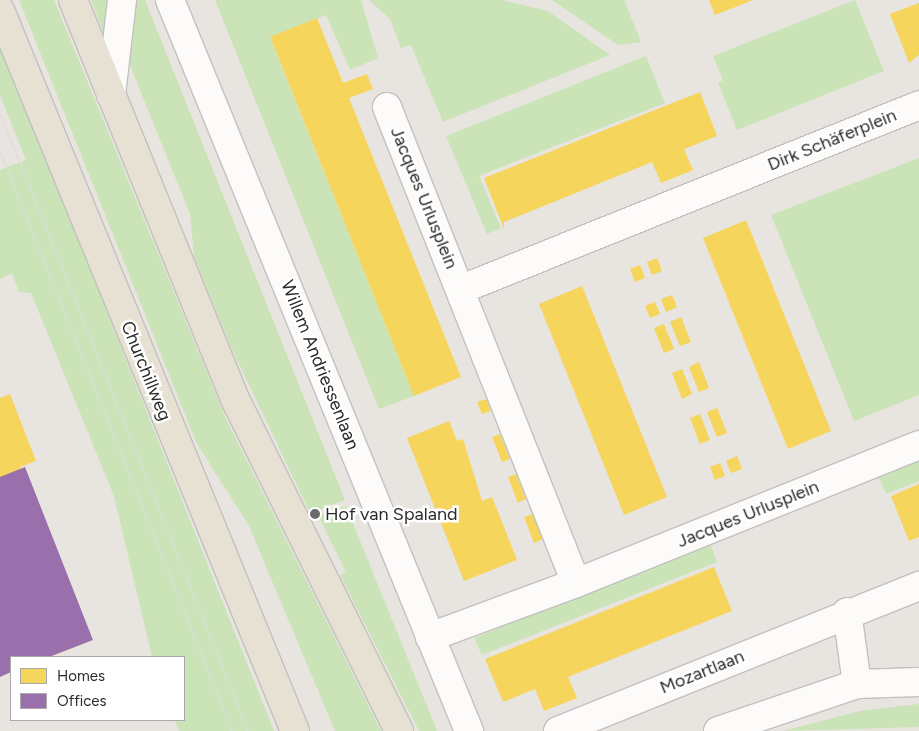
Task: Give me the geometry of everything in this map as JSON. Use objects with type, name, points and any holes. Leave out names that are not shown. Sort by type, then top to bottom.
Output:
[{"type":"main road","points":[[73,0],[236,401],[399,731]]},
{"type":"main road","name":"Churchillweg","points":[[0,10],[295,731]]},
{"type":"street","points":[[111,95],[122,0]]},
{"type":"street","name":"Willem Andriessenlaan","points":[[170,0],[469,731]]},
{"type":"street","name":"Dirk Schäferplein","points":[[745,175],[919,105]]},
{"type":"street","name":"Jacques Urlusplein","points":[[387,108],[462,289],[576,583]]},
{"type":"street","name":"Jacques Urlusplein","points":[[462,289],[745,175]]},
{"type":"street","name":"Jacques Urlusplein","points":[[430,637],[576,583],[919,445]]},
{"type":"street","name":"Mozartlaan","points":[[558,731],[847,612],[919,586]]},
{"type":"street","points":[[847,612],[857,684]]},
{"type":"street","points":[[718,731],[857,684],[919,682]]},
{"type":"green space","points":[[19,0],[54,0],[226,419],[381,731],[335,731],[249,526],[196,442]]},
{"type":"green space","points":[[91,0],[111,0],[108,33],[104,33]]},
{"type":"green space","points":[[135,0],[145,0],[345,500],[310,513],[231,347],[194,257],[190,214],[129,63]]},
{"type":"green space","points":[[215,0],[361,0],[378,58],[350,70],[326,15],[270,38],[414,396],[379,409]]},
{"type":"green space","points":[[369,0],[502,0],[548,11],[610,55],[443,122],[411,45],[401,48],[390,19]]},
{"type":"green space","points":[[552,0],[624,0],[641,42],[618,45]]},
{"type":"green space","points":[[855,0],[884,71],[737,130],[718,83],[723,80],[713,56]]},
{"type":"green space","points":[[0,46],[274,731],[179,731],[175,721],[185,721],[185,656],[152,656],[114,496],[31,293],[19,292],[12,273],[0,279],[0,170],[26,160],[0,95]]},
{"type":"green space","points":[[646,56],[665,103],[479,176],[501,228],[487,234],[446,136]]},
{"type":"green space","points":[[919,158],[919,395],[854,421],[771,215]]},
{"type":"green space","points":[[919,459],[919,481],[886,494],[878,476]]},
{"type":"green space","points":[[346,506],[437,731],[419,731],[340,575],[346,572],[318,515]]},
{"type":"green space","points":[[710,543],[717,562],[482,655],[474,638]]},
{"type":"green space","points":[[919,704],[919,727],[783,731],[860,711]]},
{"type":"building: Homes","points":[[709,0],[753,0],[715,15]]},
{"type":"building: Homes","points":[[919,3],[919,55],[909,63],[890,14]]},
{"type":"building: Homes","points":[[317,18],[343,83],[367,74],[373,89],[349,98],[461,377],[414,396],[270,37]]},
{"type":"building: Homes","points":[[700,92],[717,136],[684,149],[693,170],[661,183],[652,162],[504,222],[504,229],[484,178]]},
{"type":"building: Homes","points":[[746,220],[831,431],[788,449],[703,238]]},
{"type":"building: Homes","points":[[657,258],[662,271],[652,275],[647,262]]},
{"type":"building: Homes","points":[[640,265],[645,278],[635,282],[630,269]]},
{"type":"building: Homes","points":[[582,286],[667,497],[624,515],[539,304]]},
{"type":"building: Homes","points":[[672,295],[677,307],[666,312],[661,299]]},
{"type":"building: Homes","points":[[655,302],[660,314],[650,318],[645,306]]},
{"type":"building: Homes","points":[[681,317],[691,342],[680,346],[670,322]]},
{"type":"building: Homes","points":[[664,324],[674,349],[664,353],[654,328]]},
{"type":"building: Homes","points":[[699,362],[709,388],[699,392],[689,367]]},
{"type":"building: Homes","points":[[682,369],[692,394],[682,399],[672,373]]},
{"type":"building: Homes","points":[[10,394],[36,461],[20,467],[90,641],[52,656],[10,656],[9,673],[0,649],[0,398]]},
{"type":"building: Homes","points":[[486,399],[491,411],[482,414],[477,402]]},
{"type":"building: Homes","points":[[717,408],[727,433],[717,437],[707,412]]},
{"type":"building: Homes","points":[[700,414],[710,440],[700,444],[690,418]]},
{"type":"building: Homes","points":[[449,421],[457,441],[463,439],[482,501],[492,497],[517,560],[464,581],[407,438]]},
{"type":"building: Homes","points":[[500,434],[510,459],[502,462],[492,437]]},
{"type":"building: Homes","points":[[737,456],[742,469],[731,473],[726,461]]},
{"type":"building: Homes","points":[[720,463],[725,476],[715,480],[710,467]]},
{"type":"building: Homes","points":[[516,474],[526,499],[518,503],[508,477]]},
{"type":"building: Homes","points":[[919,484],[919,537],[909,541],[891,496]]},
{"type":"building: Homes","points":[[533,514],[543,539],[534,543],[524,517]]},
{"type":"building: Homes","points":[[714,567],[732,611],[568,677],[577,698],[544,711],[535,689],[503,702],[485,659]]},
{"type":"building: Offices","points":[[25,467],[93,640],[52,656],[10,656],[10,672],[0,677],[0,477]]},
{"type":"tram line","points":[[0,114],[248,731]]},
{"type":"tram line","points":[[0,152],[232,731]]},
{"type":"place","name":"Hof van Spaland","points":[[315,514]]}]
